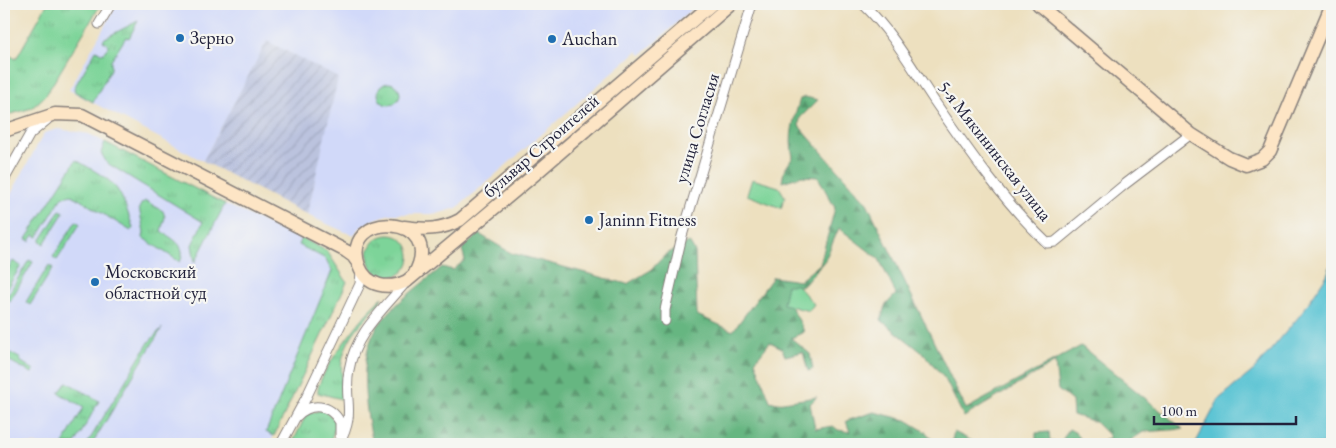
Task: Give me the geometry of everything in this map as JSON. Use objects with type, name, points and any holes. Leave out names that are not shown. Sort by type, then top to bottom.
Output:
[{"type":"street","points":[[99,24],[111,4]]},
{"type":"street","name":"бульвар Строителей","points":[[281,444],[290,424],[306,398],[360,284],[358,247],[368,232],[384,224],[423,230],[437,228],[460,220],[712,4]]},
{"type":"street","name":"бульвар Строителей","points":[[360,267],[367,278],[382,286],[398,286],[411,278],[534,175],[731,4]]},
{"type":"street","name":"улица Согласия","points":[[665,321],[682,236],[752,4]]},
{"type":"street","name":"5-я Мякининская улица","points":[[864,4],[882,21],[965,143],[1007,198],[1047,243],[1055,242],[1124,185],[1191,134]]},
{"type":"street","points":[[1038,4],[1191,134],[1239,164],[1253,164],[1270,151],[1332,4]]},
{"type":"street","points":[[4,131],[55,114],[73,113],[89,118],[346,251],[353,256],[360,267]]},
{"type":"street","points":[[4,180],[30,134],[55,114]]},
{"type":"street","name":"бульвар Строителей","points":[[338,444],[350,413],[348,372],[354,348],[366,328],[419,267],[420,248],[411,232],[403,227]]},
{"type":"street","name":"бульвар Строителей","points":[[290,424],[301,412],[310,407],[320,406],[330,410],[337,417],[341,426],[338,444]]},
{"type":"shaded area","points":[[117,4],[698,4],[641,55],[637,51],[457,208],[436,214],[390,214],[373,220],[358,229],[354,236],[307,215],[337,78],[267,42],[203,161],[69,90]]},
{"type":"shaded area","points":[[267,41],[338,78],[307,215],[203,161]]},
{"type":"shaded area","points":[[58,129],[89,134],[225,204],[327,251],[347,282],[270,444],[4,444],[4,207],[44,133]]},
{"type":"green space","points":[[47,4],[101,4],[46,95],[32,108],[4,116],[4,52],[16,59]]},
{"type":"green space","points":[[138,21],[129,38],[126,37],[111,61],[111,69],[93,102],[75,92],[74,88],[96,50],[103,54],[109,45],[103,41],[105,38]]},
{"type":"green space","points":[[389,83],[397,86],[400,94],[397,102],[389,105],[381,102],[378,94],[381,86]]},
{"type":"green space","points":[[805,97],[818,100],[800,118],[799,126],[867,203],[966,409],[1081,346],[1183,429],[1143,432],[1125,444],[1099,444],[1110,437],[1095,422],[1073,415],[1072,401],[1058,390],[1055,362],[964,417],[945,379],[924,354],[881,320],[885,306],[896,294],[879,259],[839,228],[825,260],[804,285],[793,287],[790,293],[791,305],[804,332],[791,338],[810,354],[813,369],[808,371],[803,352],[785,356],[782,348],[770,342],[755,361],[770,401],[777,403],[817,397],[810,404],[815,429],[833,426],[838,430],[850,432],[846,421],[874,412],[906,420],[926,432],[935,444],[373,444],[367,413],[365,379],[369,346],[375,331],[397,304],[442,267],[453,270],[465,260],[462,249],[479,234],[511,253],[627,284],[651,270],[665,255],[689,242],[695,252],[697,315],[733,331],[773,277],[799,281],[820,264],[835,208],[818,177],[802,176],[782,182],[784,171],[793,157],[792,128],[800,99]]},
{"type":"green space","points":[[105,142],[225,204],[195,262],[192,245],[203,222],[107,163],[101,153]]},
{"type":"green space","points":[[76,160],[100,174],[114,186],[124,201],[133,228],[131,231],[72,195],[62,197],[38,237],[34,235],[30,241],[26,239]]},
{"type":"green space","points":[[752,179],[779,187],[785,197],[781,208],[747,195]]},
{"type":"green space","points":[[146,201],[163,211],[165,217],[161,231],[178,243],[182,251],[180,262],[143,238],[144,232],[139,208]]},
{"type":"green space","points":[[60,210],[64,212],[44,244],[40,241]]},
{"type":"green space","points":[[76,221],[80,224],[57,260],[53,257]]},
{"type":"green space","points":[[393,235],[401,238],[407,244],[410,256],[407,268],[401,274],[385,277],[377,274],[371,268],[368,252],[371,244],[377,238]]},
{"type":"green space","points":[[302,238],[327,251],[347,282],[274,436],[266,432],[332,271],[326,259],[299,245]]},
{"type":"green space","points":[[29,260],[33,262],[10,301],[6,298]]},
{"type":"green space","points":[[13,261],[21,266],[4,293],[4,276]]},
{"type":"green space","points":[[49,265],[53,268],[30,305],[26,302]]},
{"type":"green space","points":[[787,285],[797,285],[814,304],[809,311],[783,304]]},
{"type":"green space","points":[[383,297],[359,326],[345,350],[342,361],[343,391],[341,399],[318,393],[324,373],[333,358],[366,314]]},
{"type":"green space","points":[[162,328],[92,444],[87,444],[149,342]]},
{"type":"green space","points":[[4,349],[21,359],[20,361],[34,370],[32,373],[4,358]]},
{"type":"green space","points":[[67,382],[99,401],[75,444],[63,444],[84,407],[59,393]]},
{"type":"green space","points":[[320,410],[333,419],[333,433],[328,444],[292,444],[306,415]]},
{"type":"green space","points":[[1069,429],[1076,433],[1082,444],[1036,444],[1036,433],[1049,432],[1050,442],[1061,442]]},
{"type":"green space","points":[[954,432],[978,444],[951,444]]},
{"type":"water","points":[[1332,261],[1332,444],[1195,444],[1219,399],[1254,370],[1301,314],[1327,275]]},
{"type":"place","name":"Зерно","points":[[180,38]]},
{"type":"place","name":"Auchan","points":[[552,39]]},
{"type":"place","name":"Janinn Fitness","points":[[589,220]]},
{"type":"place","name":"Московский областной суд","points":[[95,282]]}]
